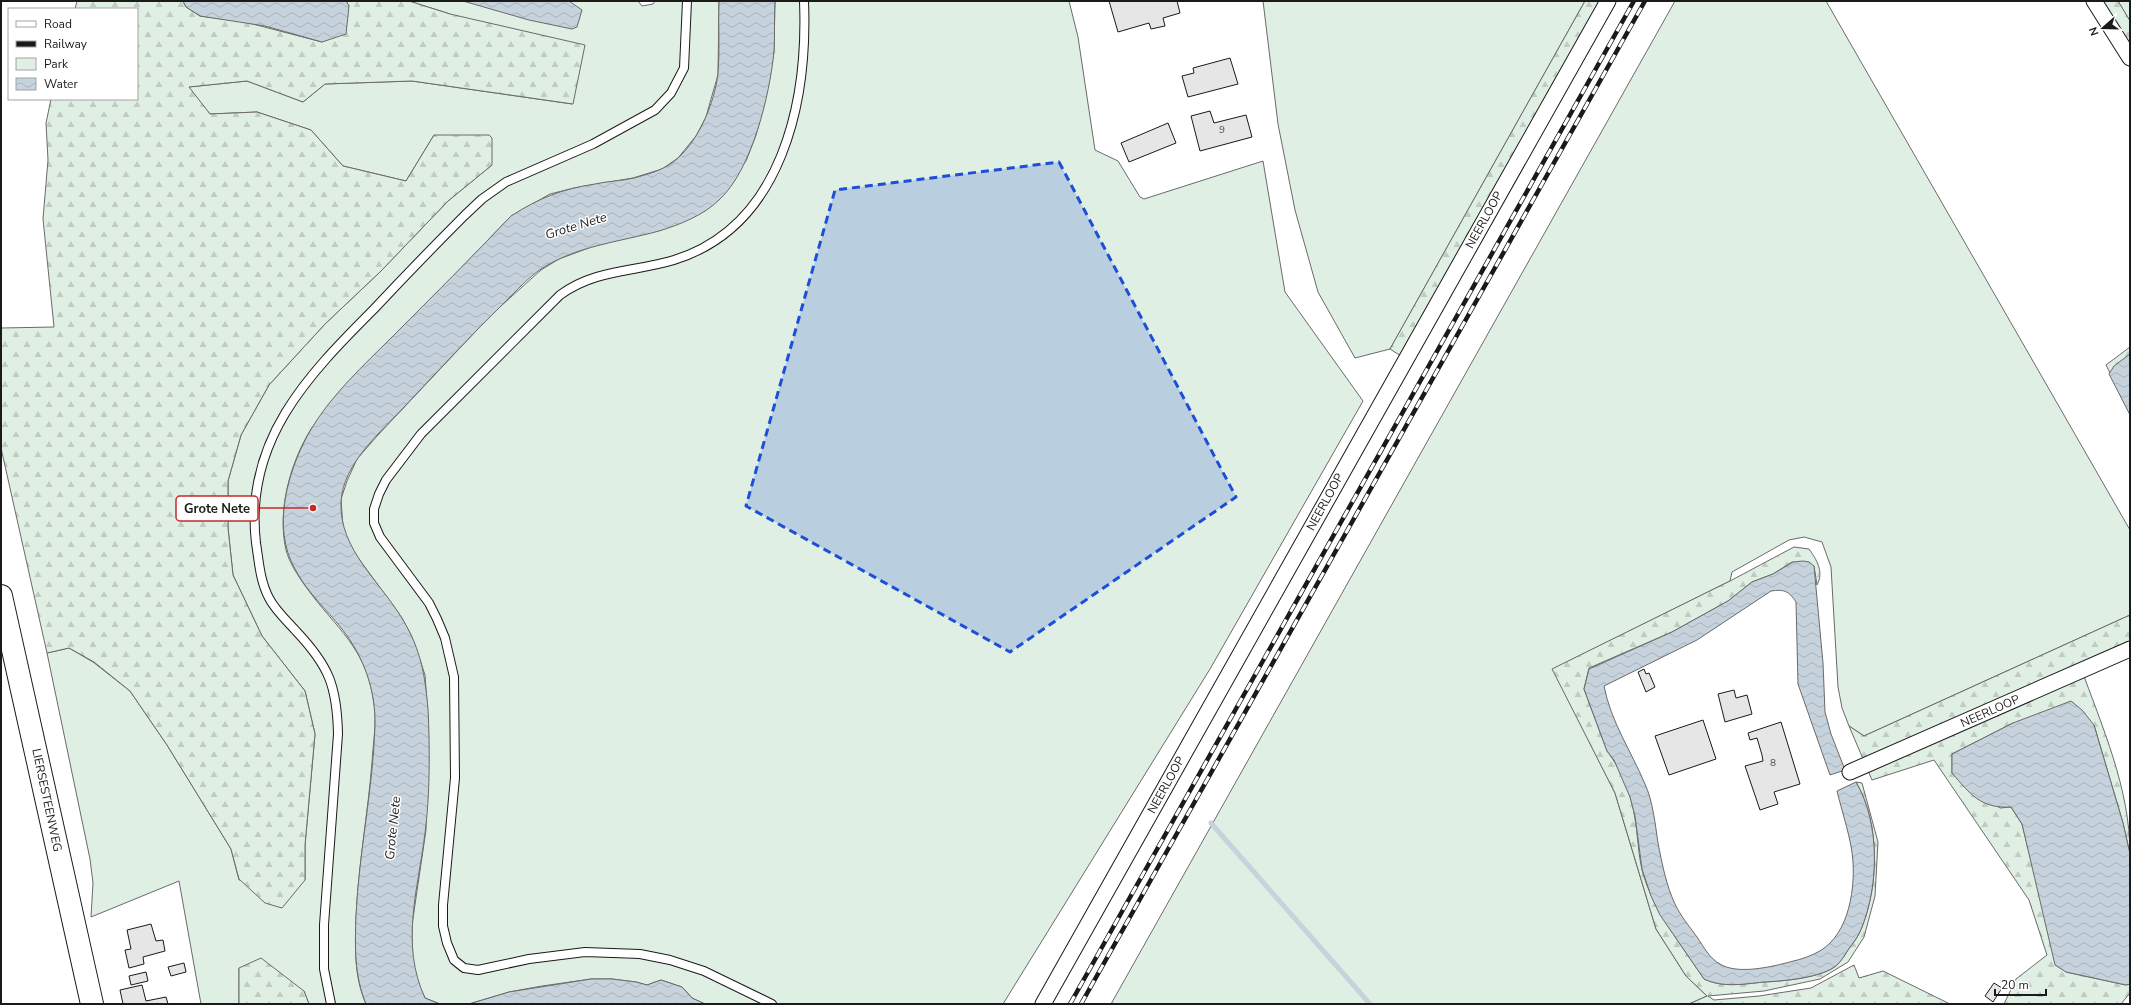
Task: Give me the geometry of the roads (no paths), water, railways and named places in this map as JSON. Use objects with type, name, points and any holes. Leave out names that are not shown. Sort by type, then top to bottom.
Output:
[{"type":"main road","name":"LIERSESTEENWEG","points":[[1,596],[92,1004]]},
{"type":"street","name":"NEERLOOP","points":[[1043,1004],[1608,1]]},
{"type":"street","points":[[2094,1],[2130,58]]},
{"type":"street","name":"NEERLOOP","points":[[1850,772],[2130,649]]},
{"type":"lane","points":[[331,1004],[324,969],[324,925],[338,734],[338,709],[333,687],[326,668],[314,650],[272,603],[262,581],[255,535],[255,501],[259,472],[271,440],[302,387],[339,344],[476,204],[506,182],[593,144],[655,110],[671,93],[684,68],[687,1]]},
{"type":"lane","points":[[772,1004],[704,971],[670,960],[640,954],[585,952],[556,954],[478,970],[464,968],[454,960],[443,926],[455,778],[454,677],[447,644],[429,602],[380,537],[374,523],[374,509],[386,480],[421,434],[560,295],[572,286],[602,274],[650,266],[694,253],[726,235],[750,211],[768,185],[790,132],[803,62],[804,1]]},
{"type":"water","points":[[183,1],[346,1],[349,6],[346,34],[322,42],[265,26],[200,16],[186,7]]},
{"type":"water","points":[[463,1],[569,1],[582,10],[577,27],[572,29],[529,20]]},
{"type":"water","name":"Grote Nete","points":[[719,1],[775,1],[774,51],[764,109],[750,151],[731,187],[713,205],[699,215],[683,223],[659,231],[583,250],[554,261],[541,269],[522,285],[479,328],[365,449],[348,474],[343,488],[341,502],[342,519],[347,535],[363,565],[403,620],[418,652],[424,674],[429,724],[428,803],[415,896],[412,937],[413,957],[425,998],[440,1004],[366,1004],[357,971],[356,927],[360,868],[374,750],[375,713],[371,687],[357,651],[342,629],[305,585],[295,569],[288,553],[284,535],[283,517],[289,481],[295,463],[310,431],[318,418],[338,393],[511,216],[531,204],[551,195],[583,186],[625,180],[658,171],[674,162],[686,150],[693,141],[705,119],[716,85],[719,65]]},
{"type":"water","points":[[2130,354],[2130,415],[2109,374],[2114,366]]},
{"type":"water","points":[[1793,562],[1809,562],[1814,566],[1823,663],[1825,712],[1831,734],[1845,770],[1830,775],[1798,684],[1796,602],[1791,595],[1786,592],[1779,590],[1771,591],[1697,640],[1604,686],[1616,724],[1648,791],[1665,874],[1675,904],[1710,956],[1720,964],[1734,969],[1751,969],[1794,961],[1814,954],[1825,947],[1834,938],[1847,915],[1853,875],[1851,845],[1837,791],[1856,782],[1864,798],[1873,835],[1874,873],[1872,892],[1861,930],[1841,960],[1837,965],[1822,973],[1802,978],[1741,984],[1719,984],[1704,979],[1660,915],[1651,896],[1642,869],[1635,816],[1630,797],[1614,760],[1607,751],[1584,689],[1589,669],[1672,632],[1728,601],[1752,582],[1773,574]]},
{"type":"water","points":[[2071,701],[2082,710],[2094,725],[2123,823],[2130,854],[2130,984],[2126,985],[2066,972],[2055,965],[2022,824],[2011,807],[1992,805],[1977,799],[1952,773],[1952,754],[2013,723]]},
{"type":"water","points":[[591,979],[612,979],[647,985],[661,980],[682,987],[692,998],[705,1004],[469,1004],[509,992]]},
{"type":"waterway","points":[[1211,823],[1370,1004]]},
{"type":"railway","points":[[1070,1004],[1634,1]]},
{"type":"railway","points":[[1081,1004],[1645,1]]},
{"type":"place","name":"Grote Nete","points":[[313,508]]}]
